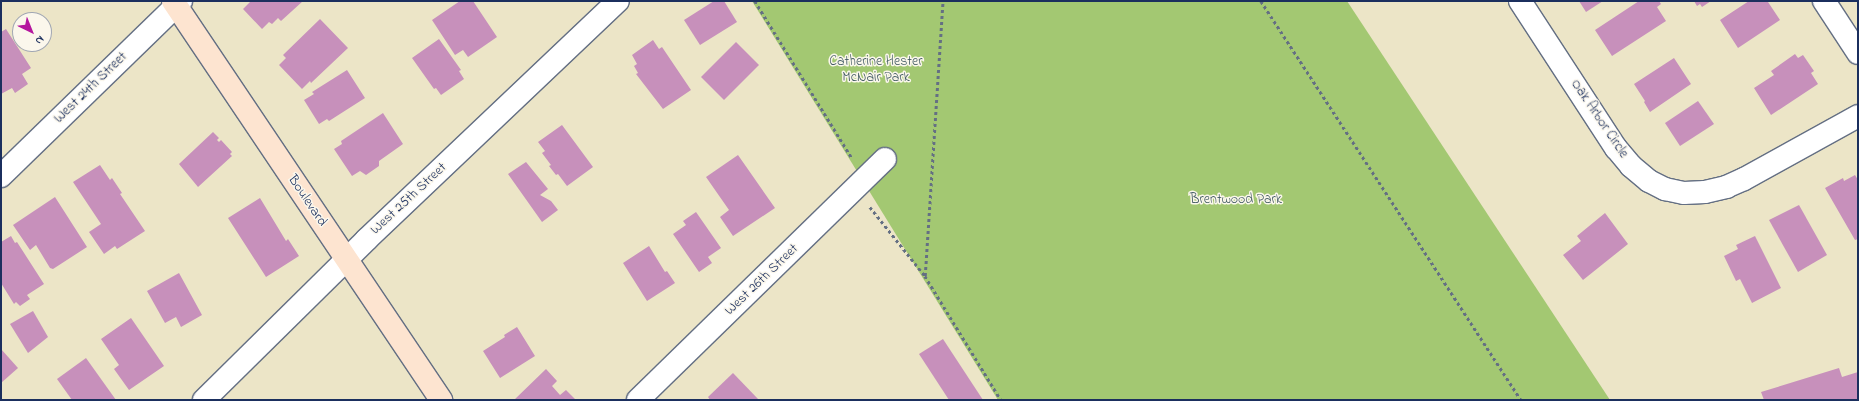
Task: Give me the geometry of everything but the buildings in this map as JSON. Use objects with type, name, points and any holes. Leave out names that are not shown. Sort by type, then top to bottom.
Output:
[{"type":"main road","name":"Boulevard","points":[[177,2],[346,260],[441,400]]},
{"type":"street","name":"West 25th Street","points":[[204,400],[346,260],[618,1]]},
{"type":"street","name":"Oak Arbor Circle","points":[[1520,1],[1616,148],[1631,166],[1649,181],[1665,189],[1684,193],[1705,192],[1726,187],[1744,179],[1858,116]]},
{"type":"street","points":[[1824,1],[1858,53]]},
{"type":"street","name":"West 24th Street","points":[[1,176],[177,2]]},
{"type":"street","name":"West 26th Street","points":[[638,400],[885,159]]},
{"type":"path","points":[[755,1],[854,162]]},
{"type":"path","points":[[925,276],[943,1]]},
{"type":"path","points":[[1261,1],[1521,400]]},
{"type":"path","points":[[867,204],[925,276],[1001,400]]},
{"type":"green space","name":"Brentwood Park","points":[[752,1],[1347,1],[1610,400],[998,400]]},
{"type":"park label","name":"Catherine Hester McNair Park","points":[[876,70]]}]
